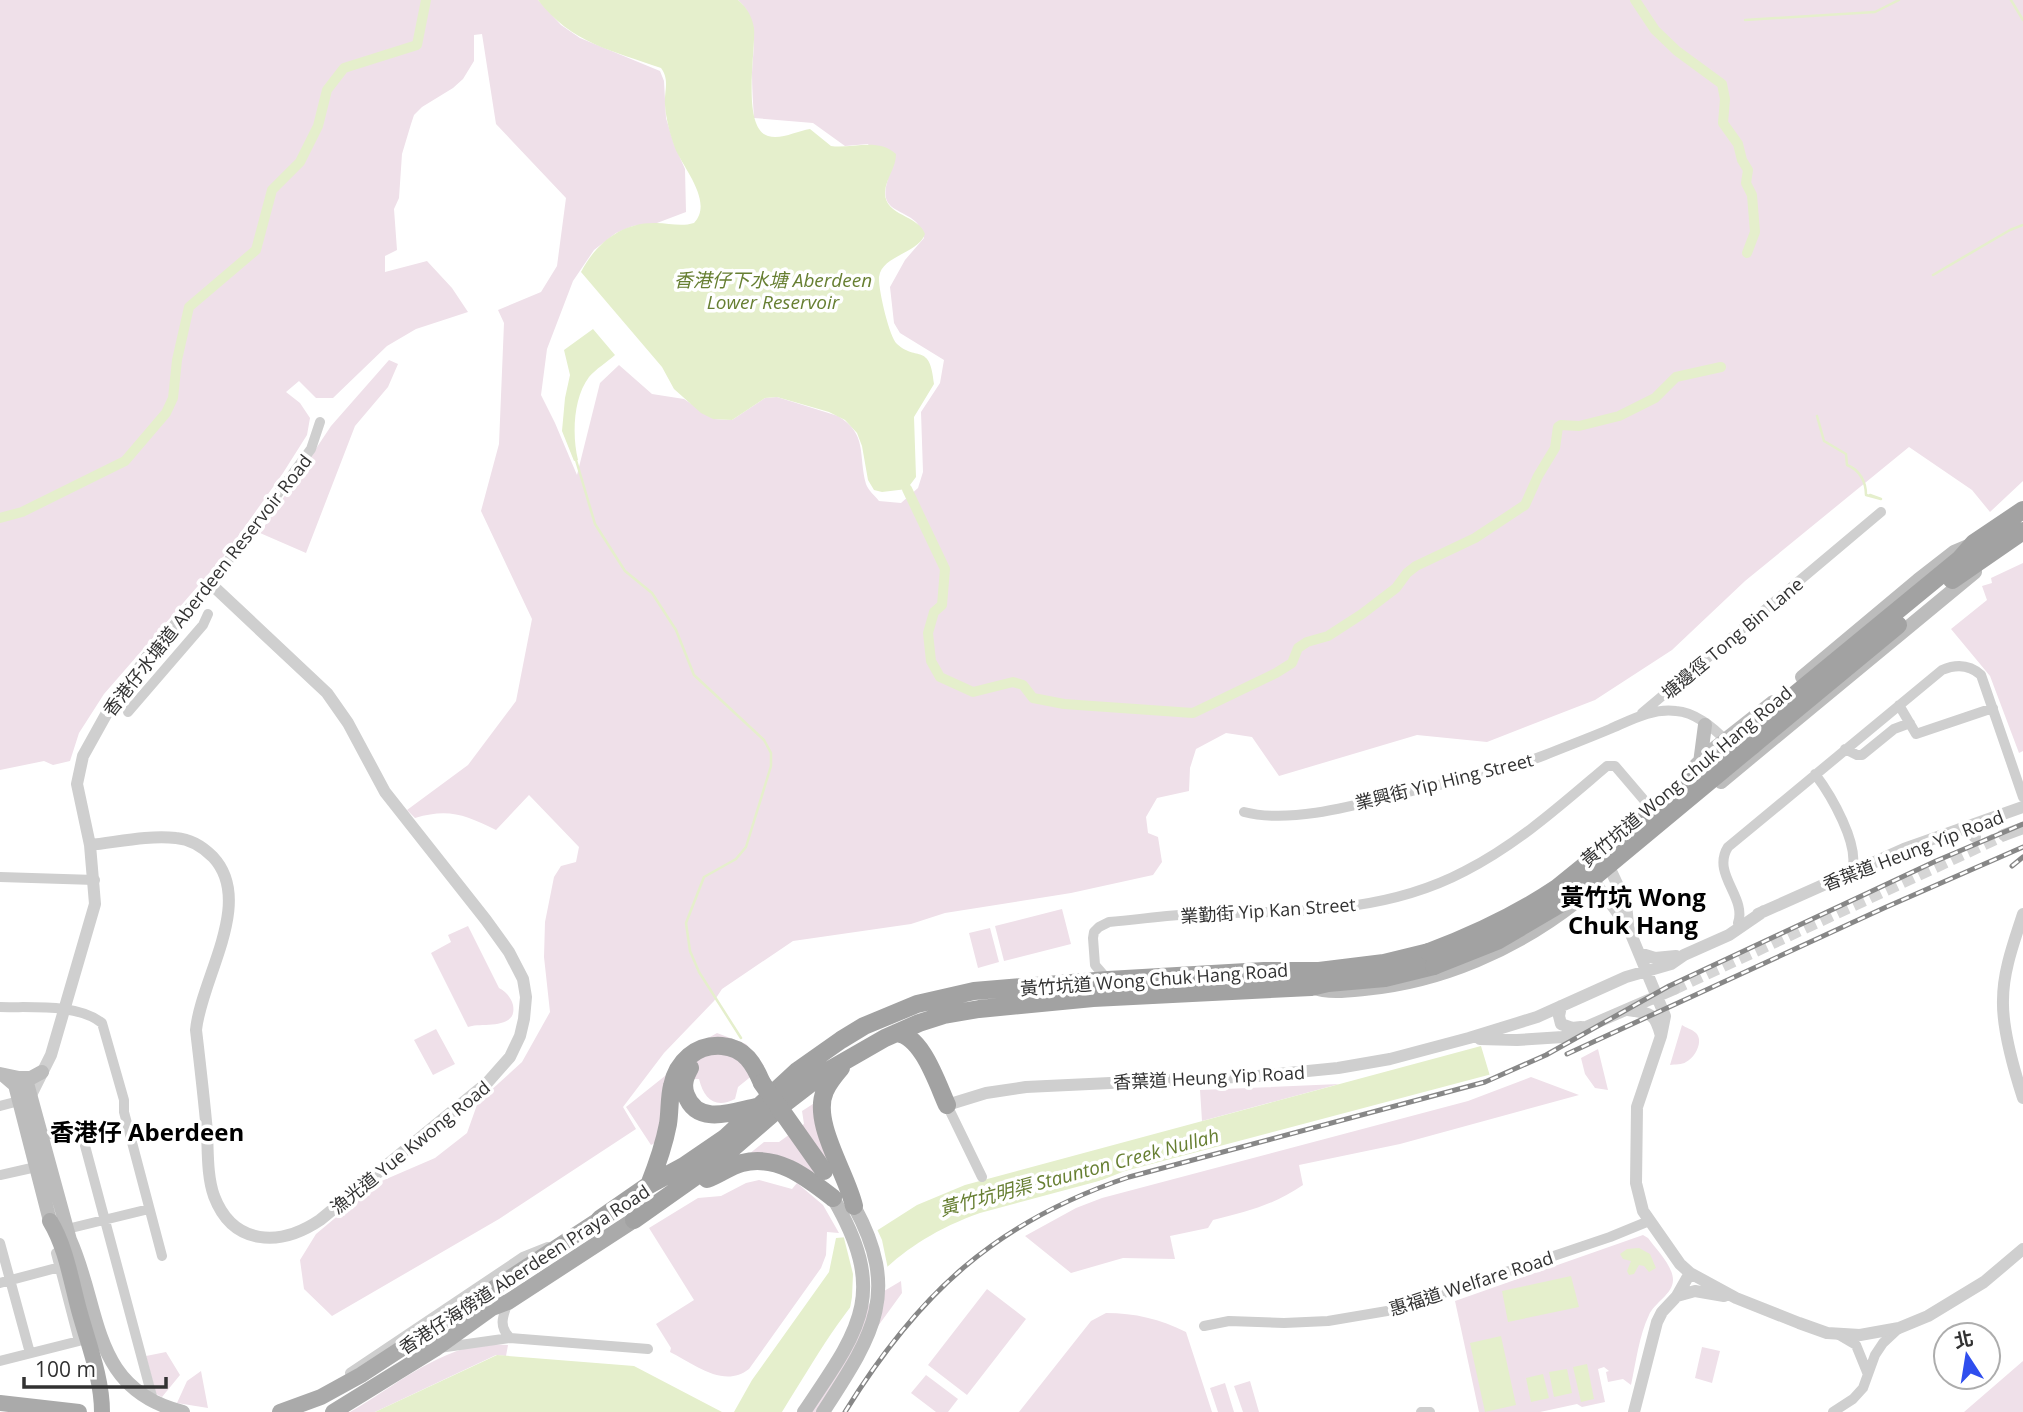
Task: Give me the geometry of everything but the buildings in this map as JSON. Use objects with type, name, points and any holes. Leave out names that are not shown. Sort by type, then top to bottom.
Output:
[{"type":"highway","name":"黃竹坑道 Wong Chuk Hang Road","points":[[1980,550],[2023,510]]},
{"type":"highway","name":"黃竹坑道 Wong Chuk Hang Road","points":[[1980,550],[2023,531]]},
{"type":"highway","points":[[1311,987],[1328,982],[1385,978],[1431,959],[1557,888],[1878,634],[1959,559],[1980,550]]},
{"type":"highway","points":[[1299,970],[1319,971],[1431,959]]},
{"type":"highway","name":"黃竹坑道 Wong Chuk Hang Road","points":[[756,1107],[797,1071],[841,1040],[864,1026],[915,1005],[974,991],[1108,980],[1299,970]]},
{"type":"highway","name":"黃竹坑道 Wong Chuk Hang Road","points":[[774,1113],[824,1073],[895,1033],[944,1016],[979,1009],[1093,998],[1311,987]]},
{"type":"highway","points":[[920,1049],[928,1030],[944,1016]]},
{"type":"highway","points":[[895,1033],[906,1035],[920,1049],[947,1105]]},
{"type":"highway","points":[[649,1185],[662,1151],[679,1081],[696,1063],[717,1057],[737,1062],[762,1083],[833,1193]]},
{"type":"highway","points":[[845,1062],[825,1091],[822,1121],[850,1189],[854,1206]]},
{"type":"highway","points":[[679,1081],[686,1098],[705,1114],[720,1115],[756,1107]]},
{"type":"highway","name":"香港仔海傍道 Aberdeen Praya Road","points":[[600,1219],[649,1185],[668,1177],[726,1138],[756,1107]]},
{"type":"highway","name":"香港仔海傍道 Aberdeen Praya Road","points":[[634,1220],[684,1187],[774,1113]]},
{"type":"highway","points":[[684,1187],[750,1162],[766,1162],[791,1169],[854,1206]]},
{"type":"main road","name":"黃竹坑道 Wong Chuk Hang Road","points":[[1299,970],[1391,953],[1459,933],[1536,899],[1588,859],[1700,763],[1707,754],[1918,580],[1954,552],[1980,550],[1974,575],[1612,873],[1539,929],[1449,970],[1380,988],[1329,992],[1311,987]]},
{"type":"main road","points":[[1705,725],[1700,763],[1714,766],[1719,784]]},
{"type":"main road","points":[[1722,743],[1741,767]]},
{"type":"main road","points":[[1,1074],[19,1078],[42,1072]]},
{"type":"main road","points":[[1,1074],[15,1085],[25,1098],[43,1136],[69,1234],[106,1353],[139,1394],[183,1412]]},
{"type":"main road","points":[[19,1078],[27,1083],[25,1098],[36,1167],[50,1221],[57,1232],[95,1361],[102,1412]]},
{"type":"main road","points":[[804,1412],[853,1336],[862,1298],[863,1276],[858,1248],[833,1193]]},
{"type":"main road","points":[[823,1412],[864,1346],[872,1325],[877,1299],[878,1271],[875,1254],[870,1236],[854,1206]]},
{"type":"main road","name":"香港仔海傍道 Aberdeen Praya Road","points":[[281,1412],[321,1397],[375,1367],[600,1219]]},
{"type":"main road","name":"香港仔海傍道 Aberdeen Praya Road","points":[[333,1412],[435,1349],[492,1308],[508,1302],[634,1220]]},
{"type":"main road","points":[[69,1234],[72,1262],[108,1412]]},
{"type":"main road","points":[[0,1403],[79,1412]]},
{"type":"street","name":"香港仔水塘道 Aberdeen Reservoir Road","points":[[25,1098],[51,1055],[96,904],[90,845],[77,785],[83,756],[108,711],[140,666],[211,584],[311,449],[320,422]]},
{"type":"street","name":"塘邊徑 Tong Bin Lane","points":[[1637,717],[1881,512]]},
{"type":"street","name":"漁光道 Yue Kwong Road","points":[[90,845],[161,838],[183,839],[209,853],[225,874],[229,891],[228,917],[198,1010],[196,1030],[211,1185],[224,1213],[235,1225],[248,1233],[267,1238],[285,1238],[320,1220],[478,1092],[501,1069],[514,1050],[524,1020],[526,997],[523,979],[509,952],[385,792],[348,723],[327,693],[211,584]]},
{"type":"street","points":[[128,712],[203,625],[208,614]]},
{"type":"street","points":[[1738,923],[1739,910],[1722,866],[1724,852],[1942,670],[1960,666],[1972,668],[1981,675],[2023,797]]},
{"type":"street","points":[[1899,705],[1916,734],[1993,708]]},
{"type":"street","name":"塘邊徑 Tong Bin Lane","points":[[1637,717],[1676,711],[1691,714],[1705,725]]},
{"type":"street","name":"業興街 Yip Hing Street","points":[[1244,812],[1263,817],[1298,815],[1502,770],[1637,717]]},
{"type":"street","points":[[1845,749],[1862,755],[1894,729],[1910,723]]},
{"type":"street","points":[[1705,725],[1709,735],[1722,743]]},
{"type":"street","name":"業勤街 Yip Kan Street","points":[[1108,980],[1095,965],[1093,938],[1094,932],[1108,922],[1191,914],[1321,911],[1403,896],[1463,872],[1491,857],[1518,839],[1607,766],[1615,766],[1650,807]]},
{"type":"street","points":[[1815,774],[1824,785],[1853,846],[1853,870]]},
{"type":"street","name":"香葉道 Heung Yip Road","points":[[947,1105],[986,1093],[1026,1087],[1258,1076],[1338,1068],[1390,1059],[1469,1038],[1529,1020],[1626,977],[1667,965],[1738,923],[1853,870],[2023,807]]},
{"type":"street","name":"香葉道 Heung Yip Road","points":[[2004,835],[2023,828]]},
{"type":"street","points":[[1960,829],[1975,837]]},
{"type":"street","points":[[1588,859],[1597,885],[1628,927],[1665,1016],[1661,1036],[1638,1101],[1635,1120],[1636,1183],[1648,1221],[1675,1258],[1690,1273],[1736,1298],[1812,1328],[1839,1335],[1860,1335],[1899,1328],[1952,1303],[1984,1282],[2023,1249]]},
{"type":"street","points":[[1612,873],[1626,903],[1628,927]]},
{"type":"street","points":[[0,877],[95,880]]},
{"type":"street","name":"香葉道 Heung Yip Road","points":[[1706,943],[1716,942],[1729,935],[1764,911]]},
{"type":"street","points":[[2023,914],[2005,978],[2003,1002],[2023,1098]]},
{"type":"street","name":"香葉道 Heung Yip Road","points":[[1639,953],[1662,959],[1684,954]]},
{"type":"street","name":"香葉道 Heung Yip Road","points":[[1469,1038],[1563,1037],[1674,989]]},
{"type":"street","points":[[1561,1006],[1559,1021],[1565,1027],[1588,1027]]},
{"type":"street","points":[[0,1007],[63,1009],[102,1023],[162,1256]]},
{"type":"street","points":[[1628,1010],[1651,1014],[1661,1036]]},
{"type":"street","points":[[1529,1020],[1530,1031],[1536,1039]]},
{"type":"street","points":[[0,1107],[25,1098]]},
{"type":"street","points":[[947,1105],[982,1177]]},
{"type":"street","points":[[43,1136],[80,1127],[153,1400]]},
{"type":"street","points":[[0,1175],[36,1167]]},
{"type":"street","points":[[69,1234],[106,1220],[149,1209]]},
{"type":"street","points":[[0,1361],[79,1341],[50,1221]]},
{"type":"street","name":"惠福道 Welfare Road","points":[[1205,1326],[1229,1321],[1320,1322],[1393,1310],[1636,1228],[1648,1221]]},
{"type":"street","points":[[0,1243],[5,1281],[30,1353]]},
{"type":"street","points":[[5,1281],[60,1267]]},
{"type":"street","points":[[1634,1412],[1657,1322],[1690,1273]]},
{"type":"street","points":[[1676,1296],[1695,1291],[1736,1298]]},
{"type":"street","points":[[508,1302],[502,1322],[505,1333],[510,1338]]},
{"type":"street","points":[[1867,1372],[1878,1350],[1899,1328]]},
{"type":"street","points":[[1833,1412],[1858,1393],[1867,1378],[1856,1345],[1839,1335]]},
{"type":"street","points":[[435,1349],[510,1338],[648,1349]]},
{"type":"street","points":[[1421,1412],[1430,1412]]},
{"type":"shaded area","points":[[0,0],[538,0],[561,25],[580,38],[660,71],[664,81],[666,118],[685,169],[686,212],[657,223],[633,226],[616,233],[594,250],[573,281],[547,349],[541,395],[577,475],[600,383],[619,365],[652,394],[684,399],[714,419],[732,420],[765,398],[777,397],[838,416],[854,430],[858,438],[868,488],[879,501],[901,503],[918,488],[923,472],[921,412],[940,383],[944,360],[900,333],[894,323],[890,287],[905,260],[924,238],[916,222],[888,203],[888,179],[868,144],[845,146],[813,123],[754,118],[754,34],[750,16],[738,0],[2023,0],[2023,481],[1990,512],[1972,490],[1909,447],[1745,581],[1672,650],[1595,700],[1487,742],[1417,735],[1279,776],[1252,737],[1226,733],[1196,749],[1190,768],[1189,791],[1157,798],[1146,817],[1148,833],[1158,837],[1162,862],[1153,875],[1071,893],[945,913],[911,924],[793,941],[722,989],[714,1001],[664,1053],[623,1107],[636,1129],[499,1219],[332,1316],[304,1289],[300,1260],[316,1234],[377,1183],[435,1158],[467,1133],[478,1102],[522,1062],[550,1012],[544,957],[545,922],[554,877],[561,866],[576,862],[579,847],[529,795],[496,830],[457,815],[447,813],[415,818],[407,810],[468,765],[516,701],[532,619],[481,511],[499,444],[504,323],[498,310],[541,292],[557,266],[566,198],[496,124],[482,34],[474,35],[474,61],[463,79],[414,115],[402,154],[399,198],[394,209],[397,250],[385,256],[385,272],[427,261],[452,288],[468,312],[416,329],[387,346],[333,398],[316,398],[299,381],[286,392],[300,403],[310,418],[307,435],[224,556],[104,694],[79,733],[70,761],[53,765],[44,761],[0,770]]},
{"type":"shaded area","points":[[389,360],[398,364],[388,387],[355,426],[306,553],[260,533],[331,426]]},
{"type":"shaded area","points":[[2023,563],[2023,751],[2019,753],[1990,676],[1951,629],[1987,600],[1982,586],[1992,583],[1991,578]]},
{"type":"shaded area","points":[[1062,909],[1071,944],[1004,961],[995,926]]},
{"type":"shaded area","points":[[468,926],[499,988],[512,1002],[513,1013],[510,1019],[504,1022],[468,1027],[431,953],[451,942],[448,935]]},
{"type":"shaded area","points":[[990,928],[999,962],[978,968],[969,933]]},
{"type":"shaded area","points":[[1682,1025],[1696,1033],[1699,1045],[1689,1060],[1683,1064],[1670,1065]]},
{"type":"shaded area","points":[[436,1029],[455,1064],[433,1075],[414,1040]]},
{"type":"shaded area","points":[[717,1033],[746,1044],[764,1066],[738,1087],[735,1099],[722,1103],[707,1097],[699,1079],[666,1079],[661,1140],[651,1145],[626,1107],[680,1064],[685,1051]]},
{"type":"shaded area","points":[[1598,1049],[1608,1090],[1595,1088],[1585,1074],[1581,1058]]},
{"type":"shaded area","points":[[1531,1077],[1579,1095],[1400,1144],[1299,1165],[1303,1185],[1292,1192],[1260,1207],[1213,1220],[1208,1228],[1170,1236],[1175,1259],[1123,1258],[1071,1273],[1025,1236],[1076,1208],[1102,1198],[1468,1101]]},
{"type":"shaded area","points":[[1339,1084],[1202,1121],[1200,1090]]},
{"type":"shaded area","points":[[816,1102],[816,1123],[830,1157],[822,1160],[813,1173],[749,1154],[764,1142],[779,1142],[804,1124],[802,1111]]},
{"type":"shaded area","points":[[759,1180],[792,1189],[797,1183],[823,1205],[839,1233],[827,1232],[826,1255],[821,1268],[749,1369],[739,1375],[719,1376],[670,1352],[671,1348],[656,1324],[694,1300],[649,1228],[698,1198],[721,1196],[746,1183]]},
{"type":"shaded area","points":[[1643,1235],[1664,1258],[1673,1280],[1670,1290],[1651,1311],[1646,1323],[1631,1385],[1623,1379],[1608,1382],[1606,1372],[1609,1371],[1604,1367],[1598,1369],[1605,1402],[1582,1407],[1577,1404],[1540,1412],[1479,1412],[1455,1301]]},
{"type":"shaded area","points":[[901,1281],[902,1293],[865,1344],[822,1412],[800,1412],[803,1402],[874,1297]]},
{"type":"shaded area","points":[[987,1289],[1026,1319],[967,1395],[928,1365]]},
{"type":"shaded area","points":[[1106,1313],[1147,1318],[1186,1332],[1212,1412],[1019,1412],[1091,1321]]},
{"type":"shaded area","points":[[483,1344],[508,1345],[506,1356],[496,1355],[375,1412],[350,1412],[430,1363],[464,1348]]},
{"type":"shaded area","points":[[1702,1347],[1720,1351],[1712,1383],[1695,1378]]},
{"type":"shaded area","points":[[166,1352],[180,1375],[162,1397],[156,1394],[146,1356]]},
{"type":"shaded area","points":[[2023,1361],[2023,1412],[1964,1412],[1988,1391],[2002,1391],[2002,1379]]},
{"type":"shaded area","points":[[201,1371],[208,1408],[177,1403],[187,1381]]},
{"type":"shaded area","points":[[926,1375],[958,1399],[948,1412],[936,1412],[911,1393]]},
{"type":"shaded area","points":[[1250,1381],[1259,1412],[1243,1412],[1234,1386]]},
{"type":"shaded area","points":[[1225,1383],[1234,1412],[1218,1412],[1210,1388]]},
{"type":"water","name":"香港仔下水塘 Aberdeen Lower Reservoir","points":[[538,0],[738,0],[749,12],[754,28],[752,104],[760,130],[768,136],[778,137],[810,129],[831,146],[873,145],[889,149],[896,154],[886,187],[886,200],[896,211],[922,228],[925,234],[915,246],[886,264],[879,277],[880,291],[894,340],[904,349],[926,358],[934,384],[914,417],[916,477],[907,489],[882,492],[874,490],[868,480],[857,433],[845,420],[829,412],[777,397],[765,398],[732,420],[713,419],[701,413],[674,389],[662,367],[581,272],[602,243],[621,230],[644,224],[694,223],[701,205],[695,185],[675,148],[670,132],[665,105],[666,81],[661,68],[579,36],[551,15]]},
{"type":"water","points":[[593,329],[615,355],[589,377],[580,395],[575,429],[578,460],[574,461],[562,431],[570,375],[564,350]]},
{"type":"water","name":"黃竹坑明渠 Staunton Creek Nullah","points":[[1481,1046],[1490,1076],[980,1213],[943,1229],[912,1247],[862,1293],[841,1319],[782,1412],[734,1412],[752,1380],[829,1272],[836,1238],[870,1235],[917,1205],[965,1185]]},
{"type":"water","points":[[1639,1248],[1650,1254],[1656,1268],[1649,1272],[1639,1265],[1634,1274],[1629,1275],[1627,1271],[1631,1261],[1623,1259],[1620,1254],[1627,1249]]},
{"type":"water","points":[[1571,1276],[1579,1307],[1508,1322],[1502,1291]]},
{"type":"water","points":[[1501,1336],[1516,1405],[1485,1412],[1470,1343]]},
{"type":"water","points":[[497,1355],[634,1366],[722,1412],[375,1412]]},
{"type":"water","points":[[1587,1364],[1594,1399],[1581,1402],[1573,1367]]},
{"type":"water","points":[[1567,1369],[1572,1393],[1554,1397],[1549,1372]]},
{"type":"water","points":[[1543,1374],[1549,1398],[1531,1402],[1526,1378]]},
{"type":"pier","points":[[1492,1074],[1490,1080],[1066,1194],[1125,1171]]},
{"type":"pier","points":[[876,1227],[882,1240],[888,1269],[849,1314],[853,1274],[843,1234],[869,1232]]},
{"type":"waterway","points":[[0,518],[22,512],[125,461],[166,413],[173,398],[177,360],[189,307],[256,250],[272,190],[300,162],[318,126],[327,90],[344,68],[417,45],[426,0]]},
{"type":"waterway","points":[[1635,0],[1655,30],[1677,51],[1722,84],[1725,99],[1723,123],[1738,144],[1748,170],[1746,183],[1752,195],[1755,232],[1747,253]]},
{"type":"waterway","points":[[1745,20],[1875,12],[1899,0]]},
{"type":"waterway","points":[[2011,0],[2023,20]]},
{"type":"waterway","points":[[1933,275],[2023,225]]},
{"type":"waterway","points":[[907,489],[945,569],[942,605],[934,612],[928,633],[931,661],[940,677],[973,692],[1013,682],[1023,685],[1033,698],[1064,704],[1193,713],[1292,663],[1298,648],[1307,642],[1328,636],[1362,614],[1396,588],[1416,566],[1475,538],[1525,505],[1555,448],[1558,427],[1561,425],[1579,426],[1619,416],[1655,398],[1676,377],[1721,367]]},
{"type":"waterway","points":[[1817,416],[1824,441],[1846,454],[1847,465],[1861,477],[1866,495],[1881,499],[1870,495]]},
{"type":"waterway","points":[[576,460],[595,524],[625,571],[652,593],[676,630],[694,675],[764,740],[771,753],[771,766],[746,847],[736,859],[704,877],[686,923],[690,951],[699,972],[741,1038]]},
{"type":"tunnel","points":[[1674,989],[2004,835]]},
{"type":"railway","points":[[845,1412],[901,1332],[932,1298],[964,1267],[1038,1216],[1081,1195],[1129,1177],[1485,1082],[1546,1055],[1669,986],[1936,861],[2023,824]]},
{"type":"railway","points":[[1567,1054],[2023,847]]},
{"type":"railway","points":[[2012,866],[2023,857]]},
{"type":"district","name":"黃竹坑 Wong Chuk Hang","points":[[1633,910]]},
{"type":"district","name":"香港仔 Aberdeen","points":[[147,1131]]}]
